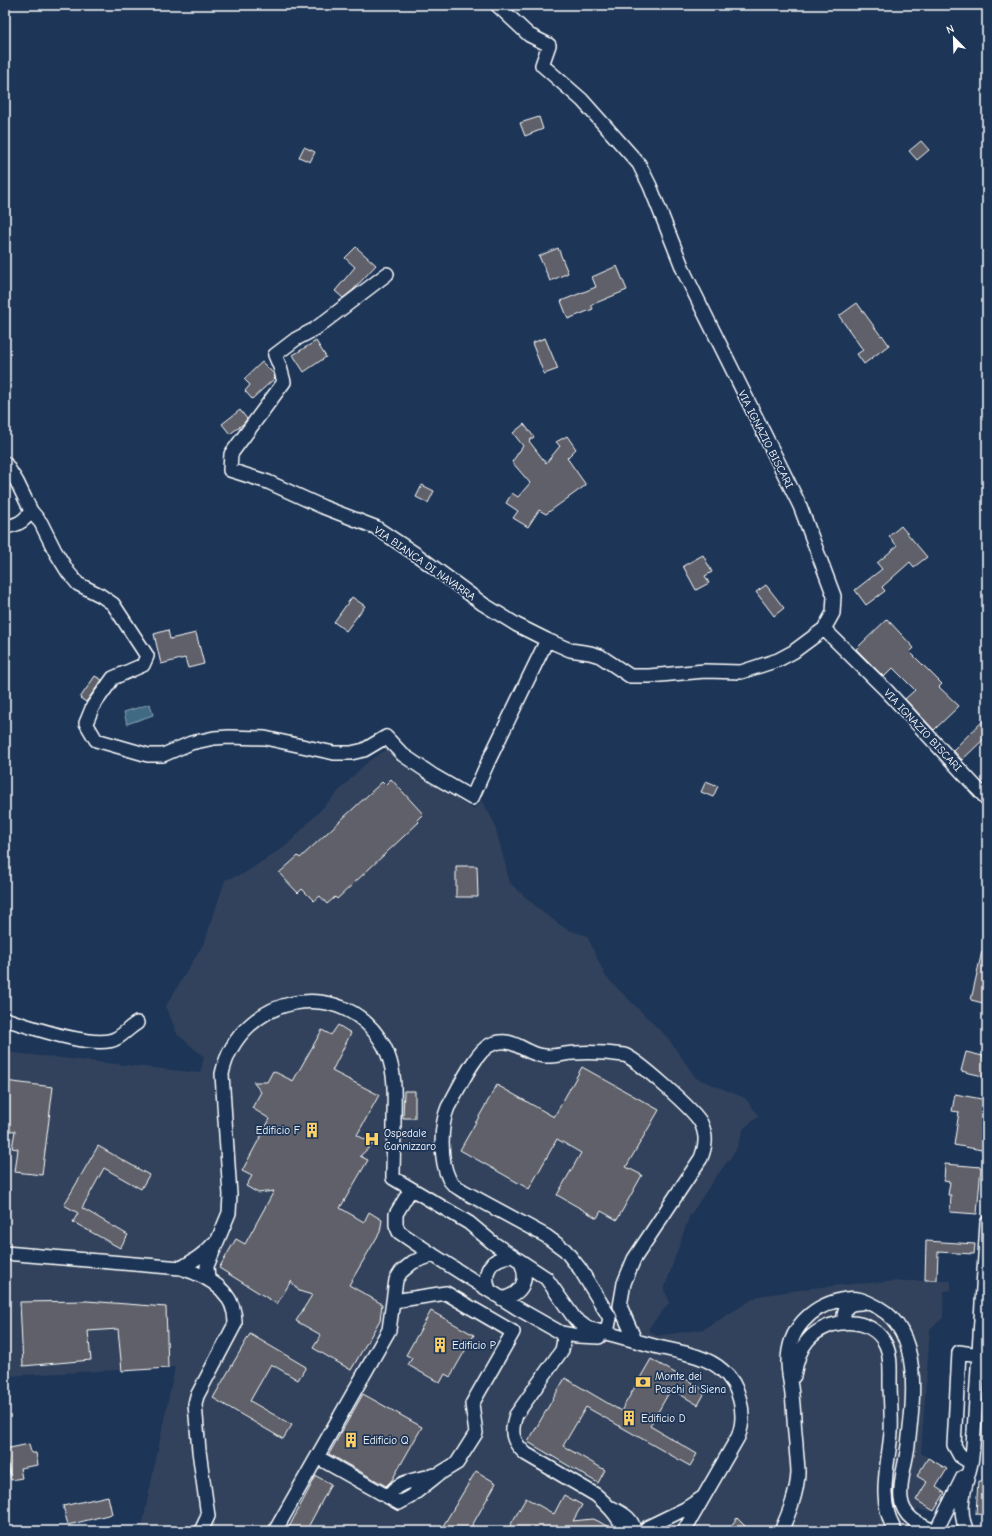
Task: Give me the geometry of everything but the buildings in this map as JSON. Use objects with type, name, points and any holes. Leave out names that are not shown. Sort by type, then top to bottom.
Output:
[{"type":"street","name":"VIA IGNAZIO BISCARI","points":[[497,5],[529,35],[549,45],[542,65],[582,100],[639,164],[650,186],[685,274],[800,506],[816,545],[834,596],[833,613],[824,628],[887,692],[987,799]]},
{"type":"street","name":"VIA BIANCA DI NAVARRA","points":[[387,274],[315,330],[296,339],[275,355],[284,382],[231,454],[230,470],[268,482],[323,507],[375,527],[417,555],[483,604],[517,625],[570,650],[600,656],[630,676],[649,676],[705,671],[741,672],[778,660],[793,652],[824,628]]},
{"type":"street","points":[[5,463],[17,482],[31,511],[41,523],[55,551],[78,584],[100,595],[113,604],[147,656],[143,665],[113,678],[93,706],[86,723],[96,740],[148,755],[163,755],[191,743],[205,739],[229,737],[265,738],[334,753],[352,753],[364,750],[386,737],[403,755],[434,776],[472,798],[547,640]]},
{"type":"street","points":[[5,527],[18,524],[26,518],[31,511]]},
{"type":"street","points":[[208,1280],[207,1266],[229,1213],[230,1195],[222,1074],[224,1060],[233,1043],[253,1021],[278,1007],[289,1003],[315,1002],[334,1005],[346,1009],[370,1026],[378,1036],[390,1058],[394,1091],[393,1178],[469,1223],[515,1259],[546,1278],[574,1319],[577,1328],[574,1332],[565,1334]]},
{"type":"street","points":[[5,1019],[69,1038],[107,1042],[117,1038],[128,1028],[137,1023]]},
{"type":"street","points":[[607,1332],[610,1318],[580,1268],[565,1250],[546,1236],[463,1192],[454,1186],[449,1180],[444,1161],[442,1136],[445,1115],[477,1057],[483,1049],[490,1045],[505,1041],[520,1046],[534,1054],[545,1056],[575,1053],[626,1056],[634,1060],[672,1093],[697,1116],[701,1123],[706,1136],[701,1158],[634,1259],[624,1283],[620,1306],[631,1339]]},
{"type":"street","points":[[411,1189],[396,1214],[396,1225],[399,1232],[502,1299],[565,1334],[631,1339]]},
{"type":"street","points":[[967,1531],[961,1516],[962,1501],[971,1463],[974,1432],[987,1223]]},
{"type":"street","points":[[180,1268],[193,1261],[209,1248],[221,1235]]},
{"type":"street","points":[[5,1253],[180,1268],[196,1272],[226,1292],[235,1313],[235,1324],[197,1396],[195,1404],[199,1451],[208,1516],[201,1531]]},
{"type":"street","points":[[275,1531],[389,1330],[396,1280],[401,1272],[413,1262],[433,1255]]},
{"type":"street","points":[[489,1290],[486,1283],[486,1274],[490,1267],[499,1259],[515,1259],[524,1269],[525,1278],[522,1286],[517,1292],[510,1297],[502,1299]]},
{"type":"street","points":[[317,1457],[399,1503],[410,1497],[439,1474],[457,1463],[476,1433],[472,1404],[513,1332],[446,1293],[394,1301]]},
{"type":"street","points":[[781,1531],[796,1490],[798,1472],[788,1361],[792,1337],[804,1319],[828,1303],[851,1298],[862,1299],[885,1312],[904,1336],[908,1348],[913,1377],[908,1446],[903,1472],[901,1500],[911,1520],[935,1531],[971,1463]]},
{"type":"street","points":[[844,1323],[843,1312],[846,1308],[856,1303],[869,1304]]},
{"type":"street","points":[[610,1318],[622,1313]]},
{"type":"street","points":[[574,1319],[587,1328],[607,1332],[707,1361],[721,1369],[730,1379],[736,1390],[742,1410],[741,1431],[684,1531]]},
{"type":"street","points":[[792,1396],[796,1362],[803,1347],[809,1339],[817,1333],[844,1323],[856,1322],[866,1325],[884,1340],[890,1364],[891,1432],[884,1491],[889,1520],[895,1531]]},
{"type":"street","points":[[565,1334],[562,1350],[516,1415],[512,1426],[513,1437],[518,1447],[526,1454],[596,1496],[604,1503],[628,1518],[632,1524],[633,1531]]},
{"type":"street","points":[[971,1463],[960,1456],[954,1445],[959,1352],[979,1355]]},
{"type":"street","points":[[650,1531],[665,1524],[703,1496]]},
{"type":"street","points":[[604,1503],[617,1519],[623,1531]]},
{"type":"street","points":[[917,1523],[942,1518]]},
{"type":"street","points":[[644,1531],[648,1527],[665,1524]]},
{"type":"shaded area","points":[[150,704],[153,715],[127,724],[124,712]]},
{"type":"shaded area","name":"Ospedale Cannizzaro","points":[[386,750],[428,780],[473,809],[482,801],[494,822],[510,883],[541,911],[566,929],[587,936],[606,977],[668,1038],[696,1078],[745,1098],[759,1116],[744,1128],[736,1150],[689,1217],[664,1290],[670,1302],[648,1329],[656,1336],[704,1329],[758,1296],[852,1284],[901,1281],[951,1281],[951,1290],[944,1291],[943,1318],[930,1329],[921,1453],[947,1469],[936,1487],[945,1493],[934,1511],[924,1511],[918,1509],[905,1531],[141,1531],[175,1367],[5,1376],[5,1052],[200,1073],[204,1057],[177,1034],[166,1006],[205,941],[225,880],[243,874],[287,845],[361,768],[370,760]]},
{"type":"place","name":"Edificio F","points":[[312,1130]]},
{"type":"place","name":"Ospedale Cannizzaro","points":[[372,1139]]},
{"type":"place","name":"Edificio P","points":[[440,1345]]},
{"type":"place","name":"Monte dei Paschi di Siena","points":[[643,1382]]},
{"type":"place","name":"Edificio D","points":[[629,1418]]},
{"type":"place","name":"Edificio Q","points":[[351,1440]]}]
